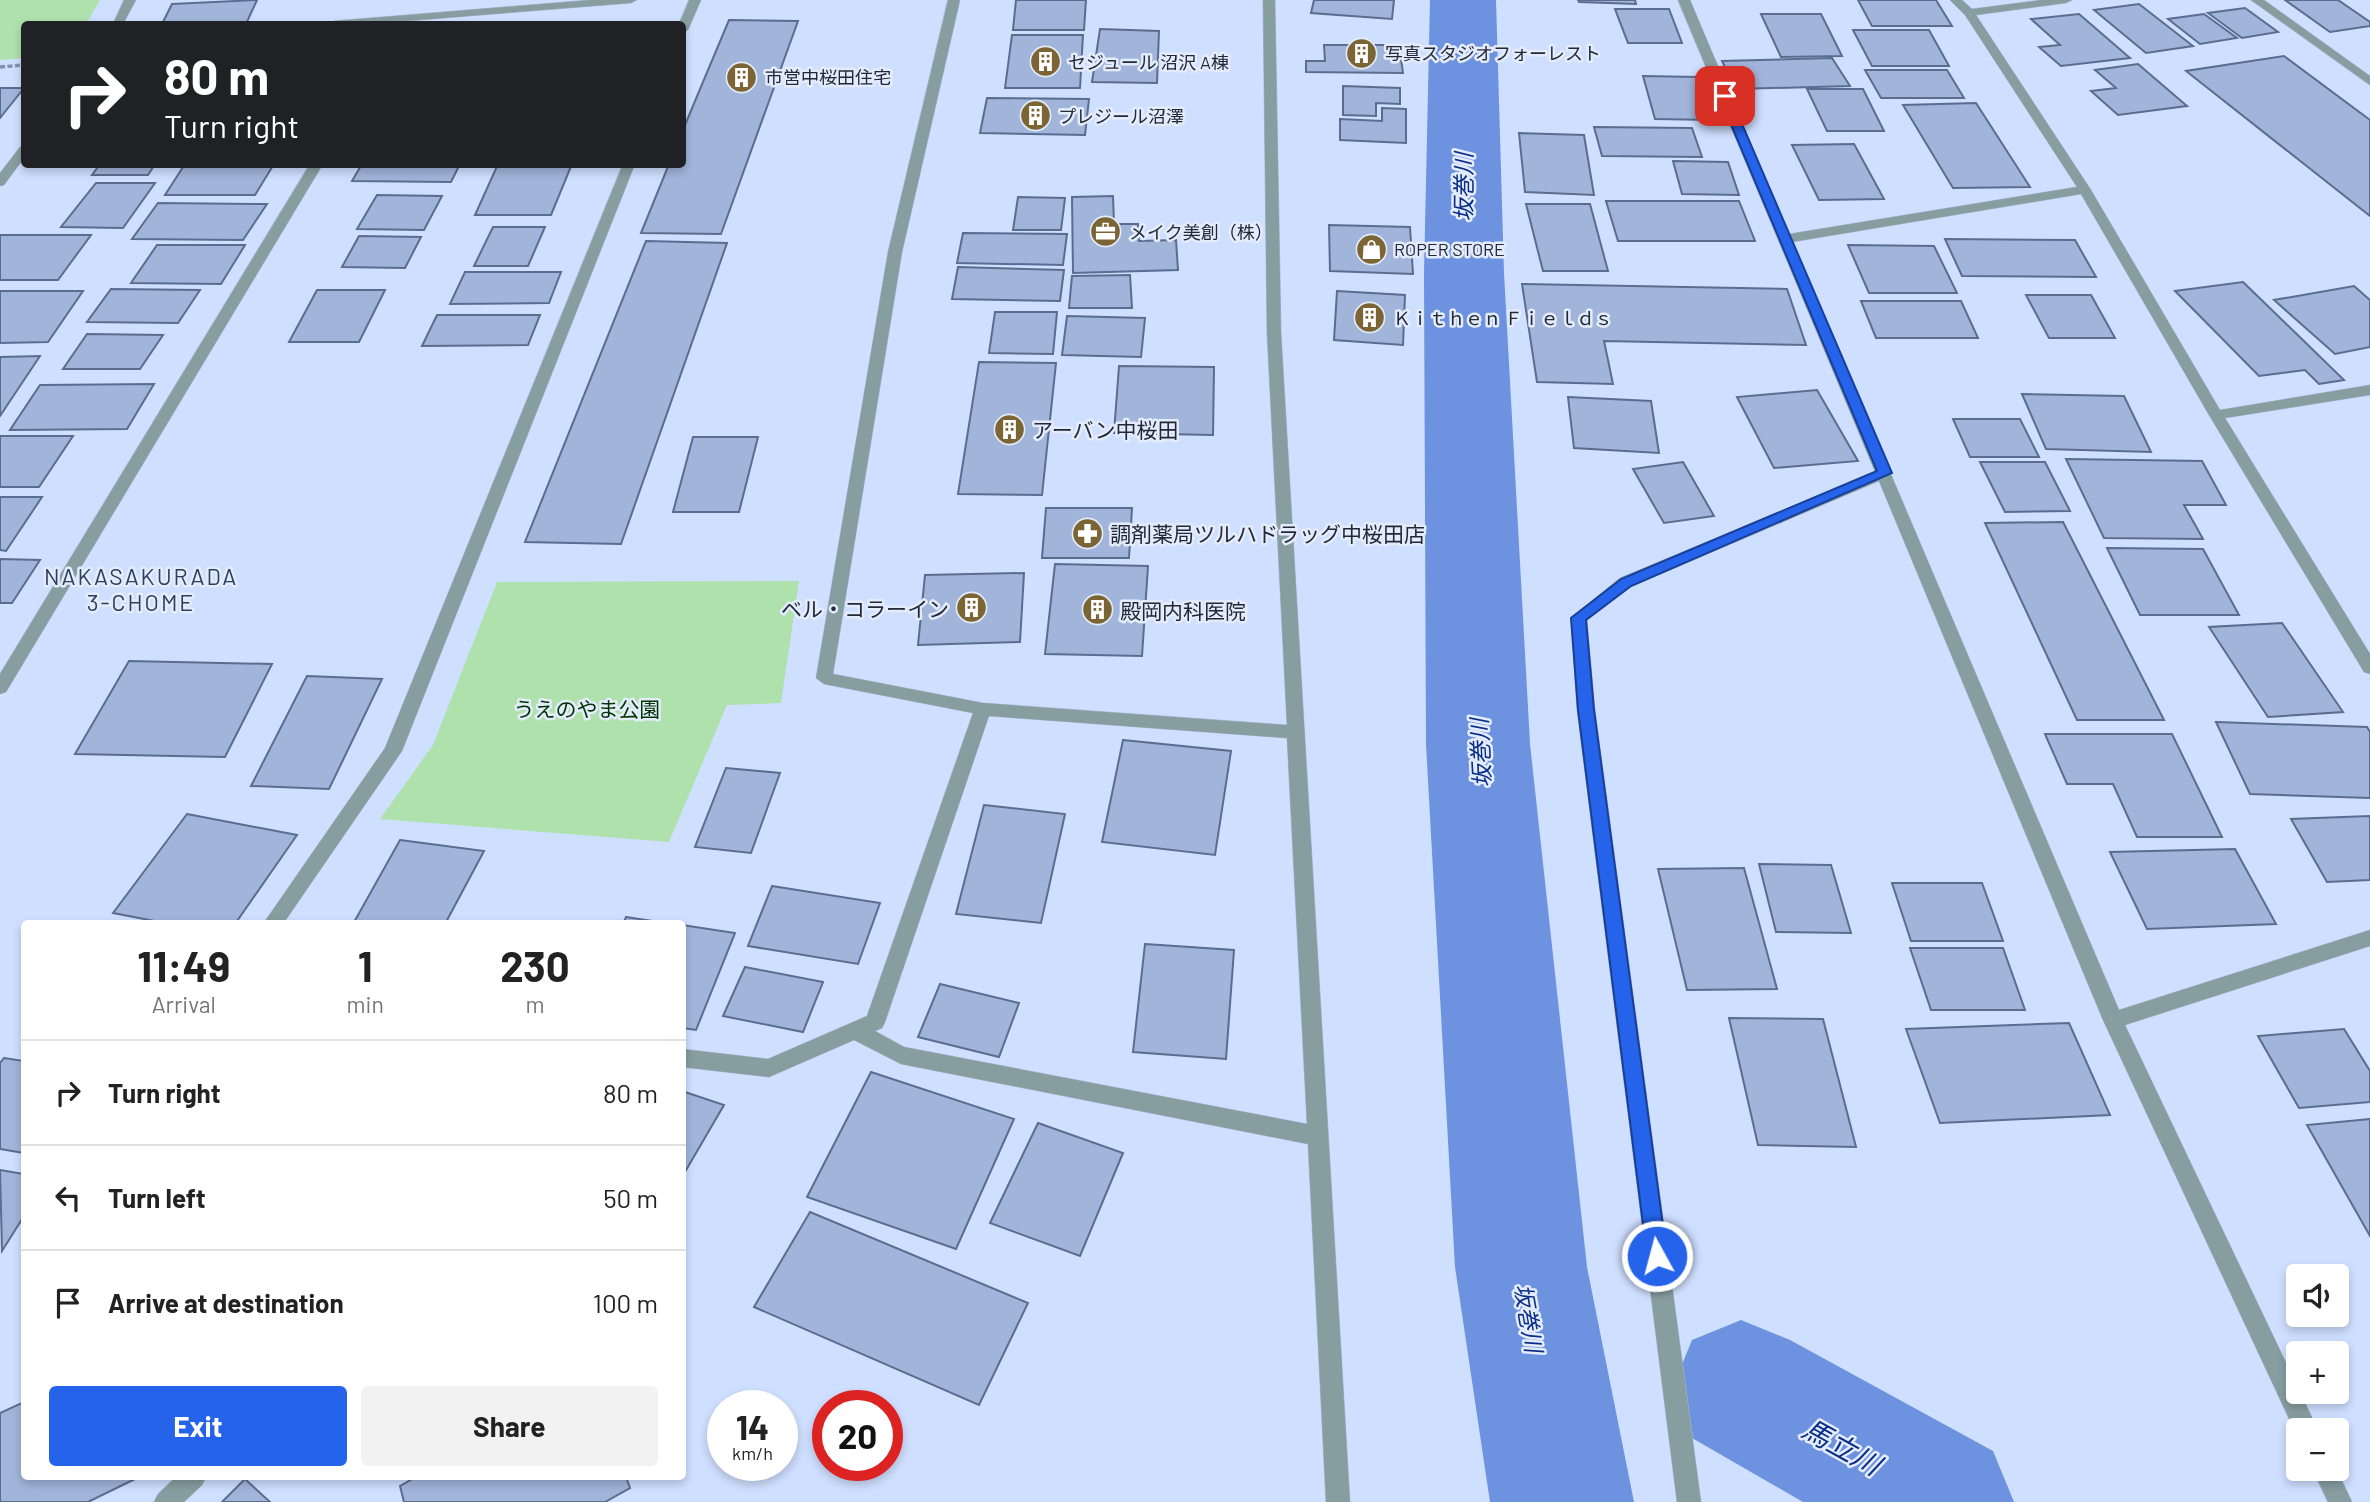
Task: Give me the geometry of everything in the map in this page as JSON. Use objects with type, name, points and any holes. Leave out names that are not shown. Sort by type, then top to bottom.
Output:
[{"type":"street","points":[[120,21],[130,0]]},
{"type":"street","points":[[405,21],[419,0]]},
{"type":"street","points":[[405,21],[631,0]]},
{"type":"street","points":[[686,21],[695,0]]},
{"type":"street","points":[[954,0],[895,252],[824,678],[983,709],[1298,732]]},
{"type":"street","points":[[1269,0],[1274,333],[1298,732],[1338,1502]]},
{"type":"street","points":[[1685,0],[2113,1020],[2300,1418]]},
{"type":"street","points":[[1956,0],[1969,13],[2085,190],[2216,415],[2370,668]]},
{"type":"street","points":[[1969,13],[2066,0]]},
{"type":"street","points":[[2258,0],[2370,81]]},
{"type":"street","points":[[0,181],[21,154]]},
{"type":"street","points":[[0,688],[315,168]]},
{"type":"street","points":[[275,920],[393,751],[626,168]]},
{"type":"street","points":[[1785,239],[2085,190]]},
{"type":"street","points":[[2216,415],[2370,390]]},
{"type":"street","points":[[1689,1502],[1586,710],[1579,618],[1626,582],[1885,473]]},
{"type":"street","points":[[686,1058],[769,1068],[875,1022],[983,709]]},
{"type":"street","points":[[2113,1020],[2370,938]]},
{"type":"street","points":[[854,1030],[901,1055],[1318,1136]]},
{"type":"street","points":[[166,1502],[191,1480]]},
{"type":"street","points":[[2330,1481],[2340,1502]]},
{"type":"path","points":[[0,66],[21,65]]},
{"type":"green space","points":[[0,0],[100,0],[88,21],[21,21],[21,58],[0,60]]},
{"type":"green space","name":"うえのやま公園","points":[[799,581],[781,703],[727,705],[669,842],[380,819],[433,745],[497,582]]},
{"type":"building","points":[[257,0],[247,21],[164,21],[172,4]]},
{"type":"building","points":[[1016,0],[1086,0],[1084,30],[1013,30]]},
{"type":"building","points":[[1314,0],[1394,0],[1392,19],[1311,13]]},
{"type":"building","points":[[1578,0],[1635,0],[1636,4],[1579,2]]},
{"type":"building","points":[[1858,0],[1936,0],[1952,26],[1872,26]]},
{"type":"building","points":[[2285,0],[2338,0],[2370,22],[2370,26],[2330,32]]},
{"type":"building","points":[[2139,4],[2193,46],[2146,53],[2094,10]]},
{"type":"building","points":[[2245,8],[2278,32],[2242,38],[2208,13]]},
{"type":"building","points":[[1615,9],[1669,9],[1682,43],[1628,43]]},
{"type":"building","points":[[1761,14],[1821,14],[1842,56],[1781,57]]},
{"type":"building","points":[[2079,14],[2130,58],[2061,66],[2039,47],[2060,45],[2031,19]]},
{"type":"building","points":[[2204,14],[2237,38],[2200,44],[2168,19]]},
{"type":"building","name":"市営中桜田住宅","points":[[729,20],[798,21],[721,234],[641,233],[667,168],[686,168],[686,122]]},
{"type":"building","points":[[1100,29],[1159,31],[1157,83],[1092,82]]},
{"type":"building","points":[[1853,30],[1929,30],[1949,66],[1872,66]]},
{"type":"building","name":"セジュール 沼沢 A棟","points":[[1012,35],[1083,35],[1080,88],[1005,88]]},
{"type":"building","name":"写真スタジオフォーレスト","points":[[1324,45],[1399,45],[1403,73],[1306,72],[1306,61],[1325,61]]},
{"type":"building","points":[[2284,56],[2370,120],[2370,216],[2186,71]]},
{"type":"building","points":[[1832,58],[1850,86],[1736,89],[1722,61]]},
{"type":"building","points":[[2138,64],[2187,106],[2118,115],[2091,91],[2116,88],[2095,70]]},
{"type":"building","points":[[1865,70],[1947,70],[1964,98],[1881,98]]},
{"type":"building","points":[[1643,76],[1698,77],[1712,120],[1655,119]]},
{"type":"building","points":[[1343,86],[1400,88],[1400,104],[1376,103],[1376,116],[1343,115]]},
{"type":"building","points":[[0,88],[21,88],[21,92],[0,118]]},
{"type":"building","points":[[1807,89],[1863,89],[1884,131],[1827,131]]},
{"type":"building","name":"プレジール沼澤","points":[[987,98],[1089,99],[1085,135],[980,133]]},
{"type":"building","points":[[1976,103],[2030,187],[1953,188],[1903,105]]},
{"type":"building","points":[[1382,108],[1406,109],[1406,143],[1340,140],[1340,119],[1382,121]]},
{"type":"building","points":[[1594,127],[1692,128],[1702,157],[1602,156]]},
{"type":"building","points":[[1519,133],[1584,135],[1594,195],[1525,192]]},
{"type":"building","points":[[1854,144],[1884,199],[1819,200],[1792,145]]},
{"type":"building","points":[[1673,161],[1728,162],[1739,195],[1682,194]]},
{"type":"building","points":[[97,168],[152,168],[148,175],[92,175]]},
{"type":"building","points":[[182,168],[272,168],[255,195],[165,195]]},
{"type":"building","points":[[360,168],[458,168],[451,182],[352,181]]},
{"type":"building","points":[[496,168],[570,168],[551,215],[475,215]]},
{"type":"building","points":[[96,183],[155,183],[123,228],[61,227]]},
{"type":"building","points":[[377,195],[442,196],[424,230],[357,229]]},
{"type":"building","name":"メイク美創（株）","points":[[1113,196],[1114,224],[1138,224],[1139,241],[1176,240],[1178,270],[1073,273],[1072,197]]},
{"type":"building","points":[[1018,197],[1065,198],[1061,230],[1013,230]]},
{"type":"building","points":[[1606,201],[1739,201],[1755,241],[1618,241]]},
{"type":"building","points":[[158,203],[267,204],[243,240],[132,239]]},
{"type":"building","points":[[1526,204],[1590,204],[1608,271],[1543,271]]},
{"type":"building","name":"ROPER STORE","points":[[1329,225],[1410,227],[1413,274],[1330,271]]},
{"type":"building","points":[[493,227],[545,227],[528,266],[474,266]]},
{"type":"building","points":[[963,233],[1067,234],[1063,265],[957,263]]},
{"type":"building","points":[[0,235],[91,235],[58,280],[0,280]]},
{"type":"building","points":[[359,236],[421,237],[405,268],[342,267]]},
{"type":"building","points":[[1945,239],[2075,240],[2096,277],[1962,276]]},
{"type":"building","points":[[646,241],[727,243],[621,544],[525,542]]},
{"type":"building","points":[[157,245],[245,245],[221,284],[131,283]]},
{"type":"building","points":[[1848,245],[1934,246],[1957,293],[1869,293]]},
{"type":"building","points":[[958,267],[1064,270],[1060,301],[952,299]]},
{"type":"building","points":[[465,272],[561,272],[549,303],[450,304]]},
{"type":"building","points":[[1130,275],[1132,308],[1069,308],[1072,276]]},
{"type":"building","points":[[2243,282],[2344,380],[2319,384],[2305,370],[2259,376],[2175,291]]},
{"type":"building","points":[[1522,284],[1787,289],[1806,345],[1604,341],[1613,384],[1537,382]]},
{"type":"building","points":[[2354,286],[2370,300],[2370,347],[2335,354],[2274,300]]},
{"type":"building","points":[[111,289],[200,290],[178,323],[87,322]]},
{"type":"building","points":[[317,290],[385,290],[359,342],[289,342]]},
{"type":"building","points":[[0,291],[83,291],[48,342],[0,343]]},
{"type":"building","name":"Ｋｉｔｈｅｎ Ｆｉｅｌｄｓ","points":[[1337,291],[1405,295],[1403,345],[1334,340]]},
{"type":"building","points":[[2026,295],[2091,295],[2115,338],[2049,338]]},
{"type":"building","points":[[1861,301],[1961,301],[1978,338],[1876,338]]},
{"type":"building","points":[[995,312],[1057,312],[1053,354],[989,353]]},
{"type":"building","points":[[437,315],[540,315],[528,345],[422,346]]},
{"type":"building","points":[[1067,316],[1145,318],[1141,357],[1062,355]]},
{"type":"building","points":[[87,334],[163,335],[140,369],[63,369]]},
{"type":"building","points":[[40,356],[0,416],[0,357]]},
{"type":"building","name":"アーバン中桜田","points":[[979,362],[1056,363],[1042,495],[958,494]]},
{"type":"building","points":[[1119,366],[1214,367],[1213,435],[1114,433]]},
{"type":"building","points":[[154,384],[127,429],[10,430],[40,385]]},
{"type":"building","points":[[1817,390],[1858,461],[1774,468],[1737,397]]},
{"type":"building","points":[[2022,394],[2124,396],[2151,452],[2046,449]]},
{"type":"building","points":[[1568,397],[1651,401],[1659,453],[1574,448]]},
{"type":"building","points":[[1953,419],[2020,419],[2039,457],[1970,457]]},
{"type":"building","points":[[0,436],[73,436],[39,487],[0,487]]},
{"type":"building","points":[[693,437],[758,437],[739,512],[673,512]]},
{"type":"building","points":[[2066,459],[2202,461],[2226,505],[2184,505],[2203,539],[2104,538]]},
{"type":"building","points":[[1683,462],[1714,516],[1664,523],[1633,469]]},
{"type":"building","points":[[1980,462],[2045,462],[2070,511],[2005,512]]},
{"type":"building","points":[[0,497],[42,497],[6,551],[0,550]]},
{"type":"building","name":"調剤薬局ツルハドラッグ中桜田店","points":[[1046,508],[1132,508],[1129,558],[1042,558]]},
{"type":"building","points":[[2063,522],[2164,720],[2077,720],[1985,523]]},
{"type":"building","points":[[2107,548],[2203,549],[2239,615],[2140,615]]},
{"type":"building","points":[[0,559],[40,560],[12,603],[0,603]]},
{"type":"building","name":"殿岡内科医院","points":[[1055,564],[1148,566],[1142,656],[1045,654]]},
{"type":"building","name":"ベル・コラーイン","points":[[1024,573],[1020,642],[918,645],[925,575]]},
{"type":"building","points":[[2282,623],[2343,712],[2268,717],[2209,627]]},
{"type":"building","points":[[129,661],[272,664],[225,757],[75,754]]},
{"type":"building","points":[[307,676],[382,679],[329,789],[251,786]]},
{"type":"building","points":[[2216,722],[2367,727],[2370,732],[2370,798],[2250,794]]},
{"type":"building","points":[[2045,734],[2172,734],[2222,837],[2137,837],[2113,784],[2067,784]]},
{"type":"building","points":[[1123,740],[1231,751],[1215,855],[1102,842]]},
{"type":"building","points":[[726,768],[780,773],[751,853],[695,847]]},
{"type":"building","points":[[984,805],[1065,814],[1041,923],[956,914]]},
{"type":"building","points":[[187,814],[297,835],[238,920],[149,920],[113,913]]},
{"type":"building","points":[[2370,816],[2370,880],[2327,882],[2291,819]]},
{"type":"building","points":[[400,840],[484,851],[447,920],[355,920]]},
{"type":"building","points":[[2235,849],[2276,924],[2147,929],[2110,852]]},
{"type":"building","points":[[1759,864],[1831,865],[1851,933],[1776,932]]},
{"type":"building","points":[[1744,868],[1777,989],[1687,990],[1658,869]]},
{"type":"building","points":[[1892,883],[1982,883],[2003,941],[1911,941]]},
{"type":"building","points":[[772,886],[880,903],[858,964],[748,946]]},
{"type":"building","points":[[626,917],[646,920],[625,920]]},
{"type":"building","points":[[686,926],[735,933],[696,1030],[686,1029]]},
{"type":"building","points":[[1145,944],[1234,950],[1226,1059],[1133,1052]]},
{"type":"building","points":[[1910,948],[2003,948],[2025,1010],[1931,1010]]},
{"type":"building","points":[[745,967],[823,982],[803,1032],[723,1016]]},
{"type":"building","points":[[940,984],[1019,1003],[999,1057],[918,1037]]},
{"type":"building","points":[[1729,1018],[1823,1019],[1856,1147],[1758,1145]]},
{"type":"building","points":[[2069,1023],[2110,1115],[1940,1123],[1906,1029]]},
{"type":"building","points":[[2344,1029],[2370,1071],[2370,1102],[2299,1108],[2258,1036]]},
{"type":"building","points":[[4,1058],[21,1061],[21,1152],[0,1149],[0,1063]]},
{"type":"building","points":[[871,1072],[1014,1119],[956,1249],[807,1197]]},
{"type":"building","points":[[686,1092],[724,1105],[686,1170]]},
{"type":"building","points":[[2370,1119],[2370,1236],[2307,1125]]},
{"type":"building","points":[[1038,1123],[1123,1153],[1080,1256],[990,1223]]},
{"type":"building","points":[[0,1170],[21,1174],[21,1221],[2,1251]]},
{"type":"building","points":[[810,1212],[1028,1303],[979,1405],[754,1307]]},
{"type":"building","points":[[21,1403],[21,1480],[133,1480],[88,1502],[0,1502],[0,1413]]},
{"type":"building","points":[[246,1480],[270,1502],[222,1502]]},
{"type":"building","points":[[411,1480],[627,1480],[630,1488],[605,1502],[404,1502],[400,1486]]},
{"type":"waterway","name":"坂巻川","points":[[1463,0],[1464,273],[1478,744],[1521,1267],[1562,1502]]},
{"type":"waterway","name":"馬立川","points":[[1741,1389],[1942,1502]]},
{"type":"place","name":"写真スタジオフォーレスト","points":[[1362,53]]},
{"type":"place","name":"セジュール 沼沢 A棟","points":[[1045,62]]},
{"type":"place","name":"市営中桜田住宅","points":[[742,77]]},
{"type":"place","name":"プレジール沼澤","points":[[1035,116]]},
{"type":"place","name":"メイク美創（株）","points":[[1106,232]]},
{"type":"place","name":"ROPER STORE","points":[[1371,249]]},
{"type":"place","name":"Ｋｉｔｈｅｎ Ｆｉｅｌｄｓ","points":[[1370,318]]},
{"type":"place","name":"アーバン中桜田","points":[[1009,429]]},
{"type":"place","name":"調剤薬局ツルハドラッグ中桜田店","points":[[1087,533]]},
{"type":"place","name":"ベル・コラーイン","points":[[972,608]]},
{"type":"place","name":"殿岡内科医院","points":[[1097,610]]},
{"type":"district","name":"NAKASAKURADA 3-CHOME","points":[[141,589]]},
{"type":"route","points":[[1657,1256],[1586,710],[1579,618],[1626,582],[1885,473],[1725,96]]}]
